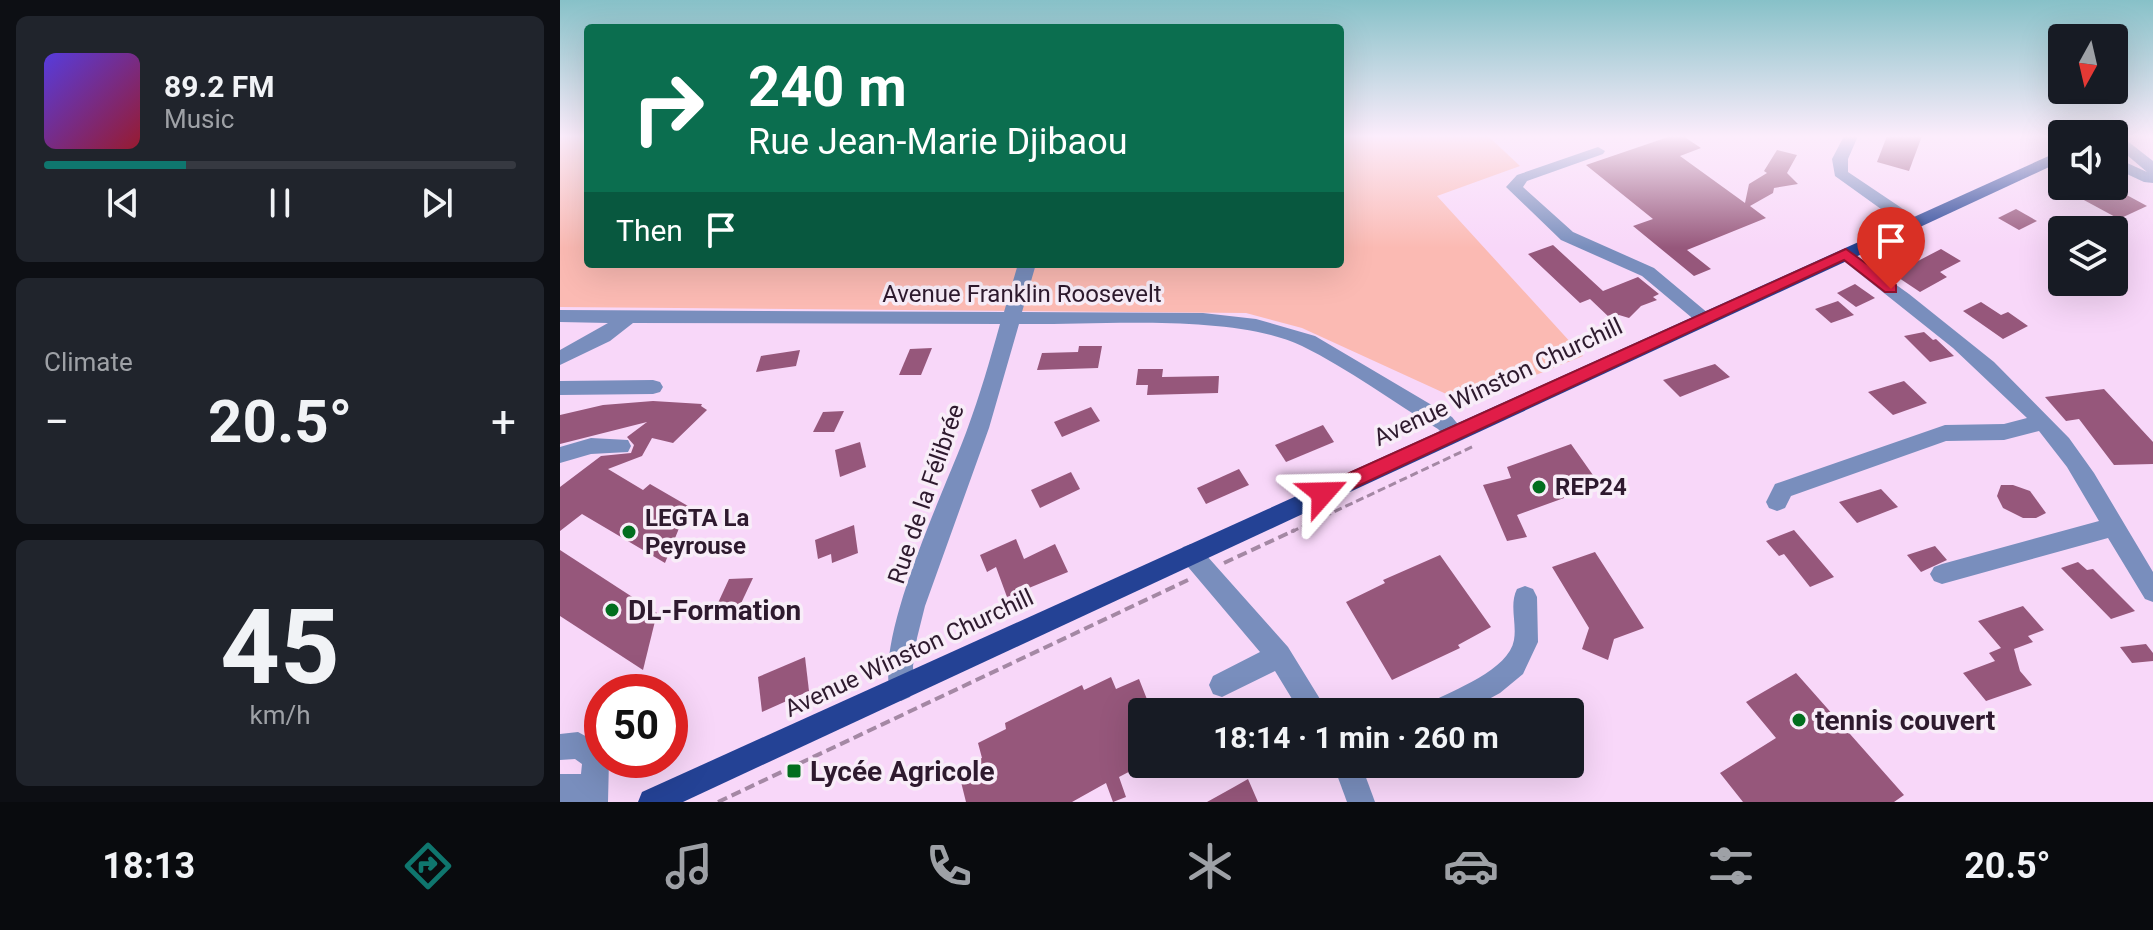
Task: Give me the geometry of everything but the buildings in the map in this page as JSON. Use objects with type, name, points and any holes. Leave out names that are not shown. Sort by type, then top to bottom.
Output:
[{"type":"main road","name":"Avenue Winston Churchill","points":[[652,802],[901,688],[1198,563],[1480,420],[2021,173]]},
{"type":"street","points":[[1535,173],[1522,178],[1514,187],[1567,236],[1648,272],[1703,318]]},
{"type":"street","points":[[1841,173],[1912,223]]},
{"type":"street","points":[[1846,254],[1980,360],[2042,422],[2063,446],[2153,591]]},
{"type":"street","name":"Rue de la Félibrée","points":[[901,688],[898,674],[902,644],[947,507],[970,450],[1026,268]]},
{"type":"street","name":"Avenue Franklin Roosevelt","points":[[560,316],[1203,319],[1256,325],[1308,341],[1445,423],[1455,433]]},
{"type":"street","points":[[560,358],[603,336],[628,317]]},
{"type":"street","points":[[560,388],[653,387]]},
{"type":"street","points":[[1777,502],[1783,490],[1945,433],[2004,432],[2042,422]]},
{"type":"street","points":[[560,455],[591,446],[621,446]]},
{"type":"street","points":[[1942,574],[2114,527]]},
{"type":"street","points":[[1198,563],[1279,655],[1306,698]]},
{"type":"street","points":[[1463,698],[1505,674],[1518,661],[1526,643],[1525,597]]},
{"type":"street","points":[[1222,685],[1279,655]]},
{"type":"street","points":[[560,747],[578,745],[596,757],[594,799]]},
{"type":"street","points":[[1352,778],[1361,802]]},
{"type":"street","points":[[560,788],[579,787],[594,799]]},
{"type":"path","points":[[718,802],[975,683],[1198,563],[1469,451],[1481,437],[1480,420]]},
{"type":"shaded area","points":[[560,173],[584,173],[584,268],[1344,268],[1344,173],[1499,173],[1437,196],[1583,356],[1466,403],[1302,328],[1246,313],[560,307]]},
{"type":"place","name":"REP24","points":[[1539,487]]},
{"type":"place","name":"LEGTA La Peyrouse","points":[[629,532]]},
{"type":"place","name":"DL-Formation","points":[[612,610]]},
{"type":"place","name":"tennis couvert","points":[[1799,720]]},
{"type":"place","name":"Lycée Agricole","points":[[794,771]]},
{"type":"route","points":[[1323,493],[1846,254],[1891,289]]}]
